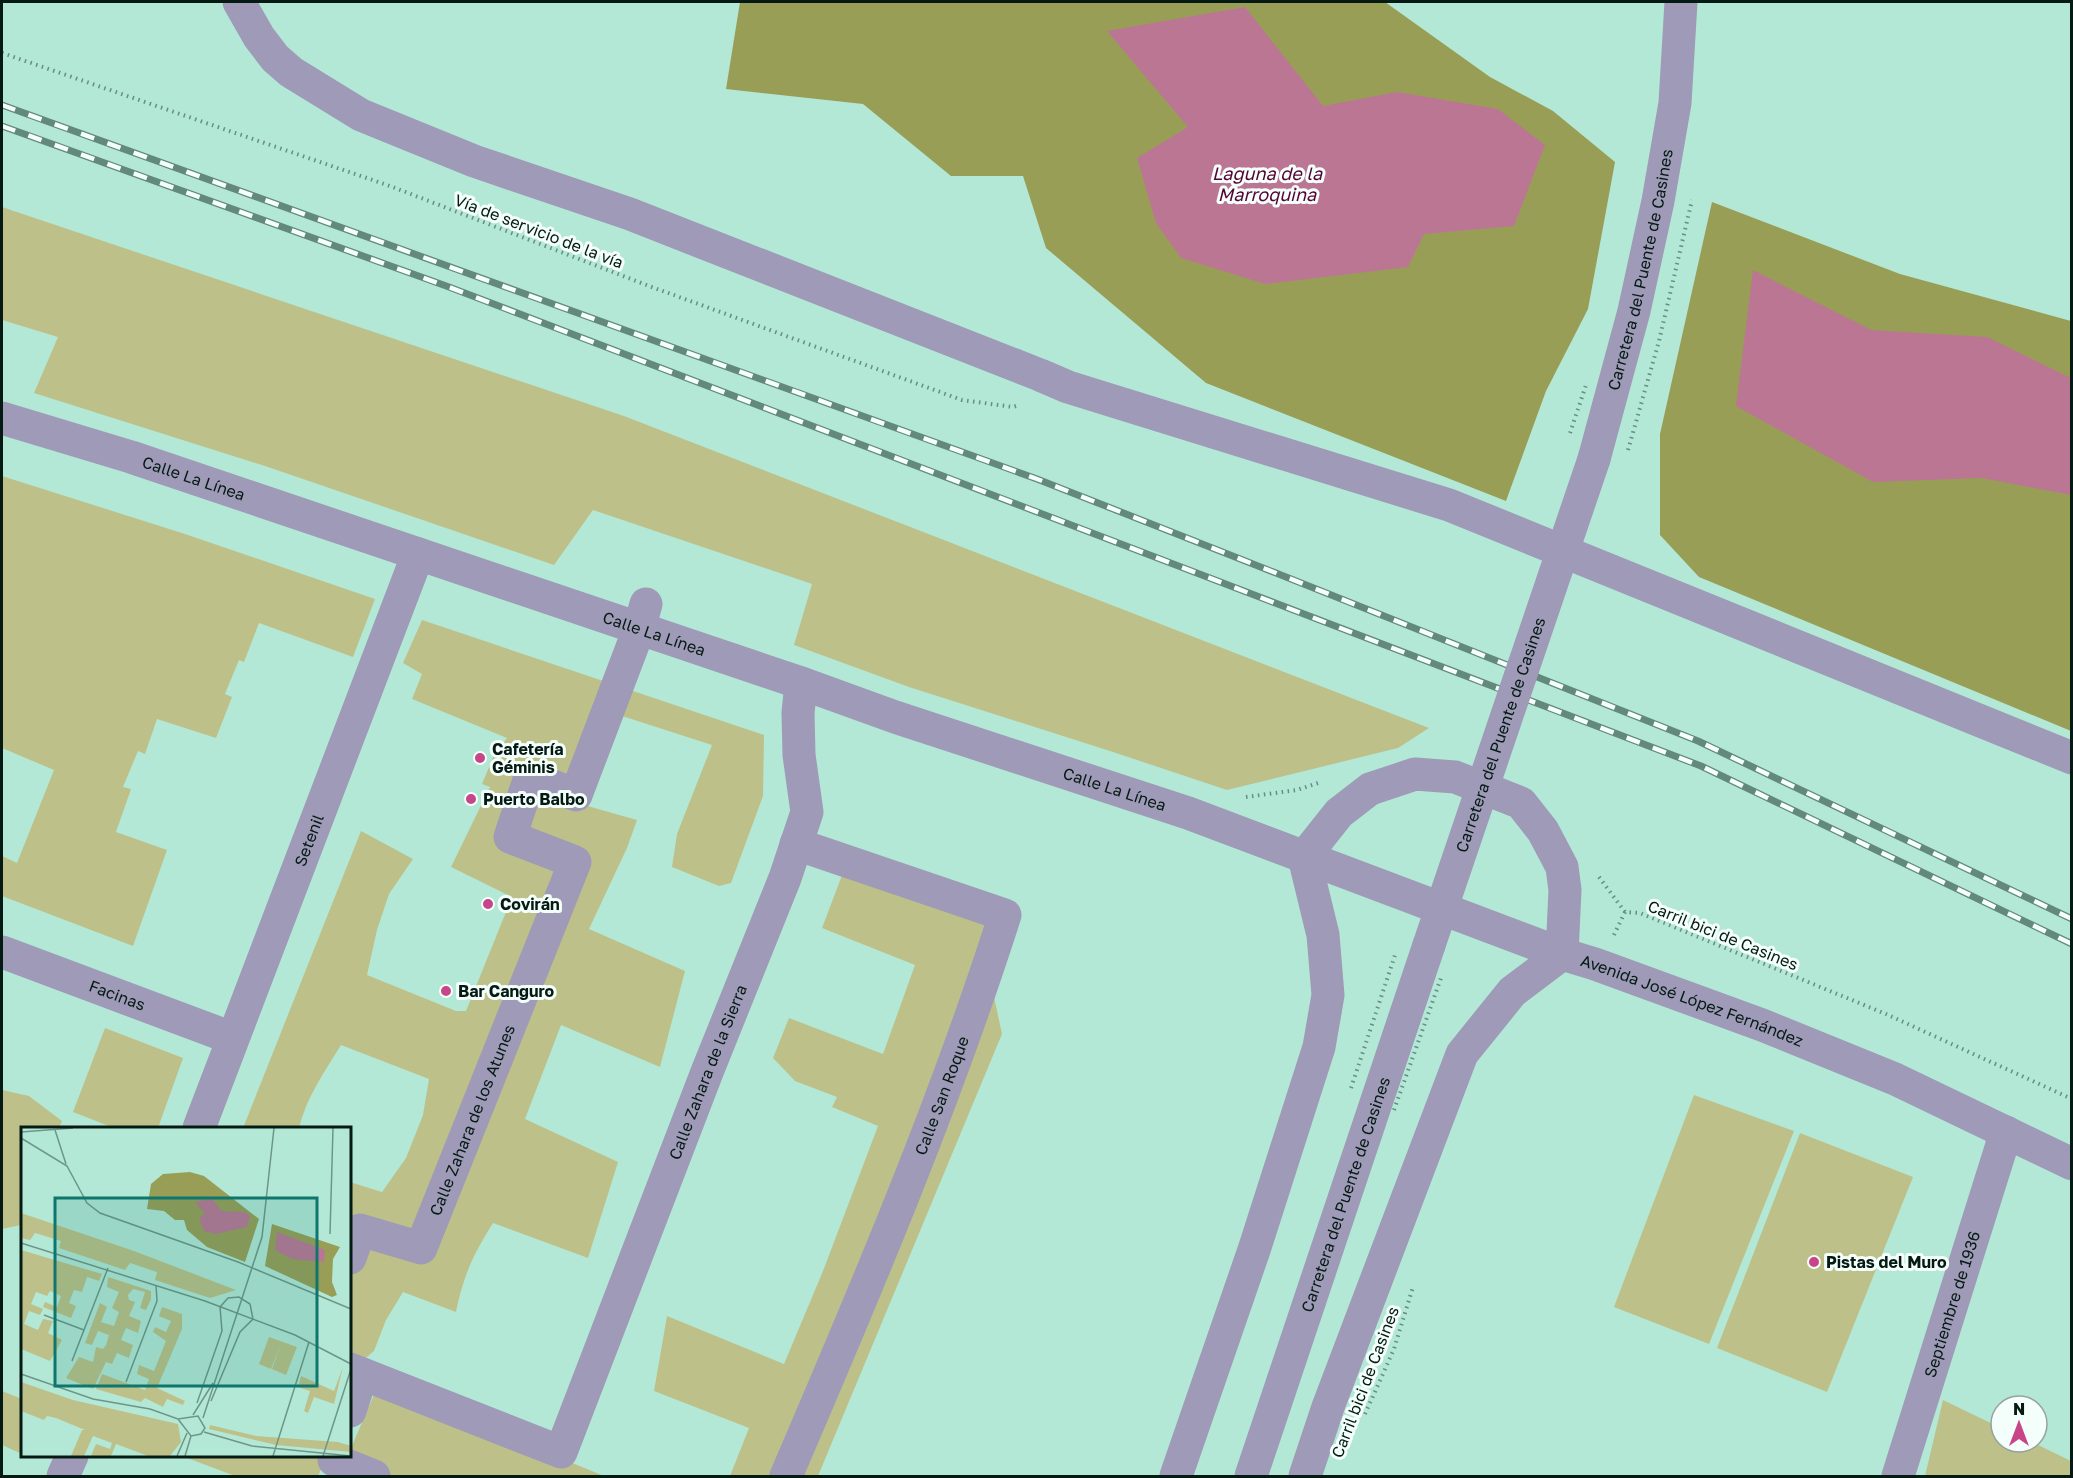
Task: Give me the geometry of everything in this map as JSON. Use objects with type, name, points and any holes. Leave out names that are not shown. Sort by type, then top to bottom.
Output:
[{"type":"street","points":[[239,2],[275,58],[291,72],[361,115],[474,161],[630,214],[1068,387],[1449,505],[2072,758]]},
{"type":"street","name":"Carretera del Puente de Casines","points":[[1235,1476],[1255,1464],[1594,459],[1634,311],[1658,201],[1675,103],[1681,2]]},
{"type":"street","name":"Calle La Línea","points":[[2,418],[131,457],[418,554],[643,616],[801,683],[895,717],[1188,813],[1304,857]]},
{"type":"street","name":"Setenil","points":[[199,1127],[418,554]]},
{"type":"street","name":"Calle Zahara de los Atunes","points":[[351,1255],[360,1230],[421,1248],[575,862],[510,837],[530,777],[576,795],[643,616]]},
{"type":"street","name":"Calle Zahara de la Sierra","points":[[356,1372],[561,1452],[707,1072],[785,878],[807,812],[799,755],[798,713],[801,683]]},
{"type":"street","points":[[1176,1476],[1254,1250],[1319,1047],[1328,995],[1323,935],[1304,857],[1339,813],[1370,789],[1415,774],[1455,777],[1521,803],[1543,831],[1562,867],[1565,890],[1562,954],[1512,992],[1462,1054],[1328,1407],[1305,1476]]},
{"type":"street","name":"Calle San Roque","points":[[786,1476],[875,1268],[976,1005],[1005,915],[796,844]]},
{"type":"street","name":"Avenida José López Fernández","points":[[1304,857],[1562,954],[1762,1025],[1895,1079],[2072,1164]]},
{"type":"street","name":"Facinas","points":[[2,952],[232,1038]]},
{"type":"street","name":"Septiembre de 1936","points":[[1898,1476],[2006,1132]]},
{"type":"street","points":[[351,1404],[356,1372]]},
{"type":"street","points":[[63,1476],[71,1457]]},
{"type":"street","points":[[332,1464],[374,1476]]},
{"type":"path","name":"Vía de servicio de la vía","points":[[2,53],[390,186],[649,286],[962,400],[1012,407],[1068,387]]},
{"type":"path","points":[[1239,798],[1297,790],[1320,782]]},
{"type":"path","points":[[1593,869],[1625,912]]},
{"type":"path","name":"Carril bici de Casines","points":[[1595,964],[1616,933],[1625,912],[1640,914],[1886,1014],[2072,1099]]},
{"type":"path","name":"Carril bici de Casines","points":[[1364,1418],[1394,1349],[1416,1278]]},
{"type":"green space","points":[[740,2],[1385,2],[1490,77],[1553,111],[1615,162],[1588,309],[1546,391],[1506,501],[1206,383],[1046,248],[1023,176],[951,176],[863,104],[726,89]]},
{"type":"green space","points":[[1712,202],[1900,274],[2071,321],[2071,731],[1699,577],[1660,535],[1660,434]]},
{"type":"green space","points":[[2,207],[624,416],[1429,728],[1398,748],[1227,790],[909,687],[794,645],[812,584],[593,510],[554,565],[265,466],[34,393],[58,337],[2,320]]},
{"type":"green space","points":[[2,476],[185,534],[375,599],[353,657],[259,623],[244,662],[239,660],[225,694],[232,697],[216,738],[157,719],[145,754],[138,751],[123,787],[131,789],[116,832],[167,850],[133,946],[2,896],[2,856],[17,863],[54,770],[2,748]]},
{"type":"green space","points":[[422,620],[764,735],[763,796],[731,883],[719,886],[672,867],[677,834],[712,745],[619,715],[584,805],[637,820],[627,848],[589,929],[685,971],[660,1067],[561,1025],[525,1119],[618,1162],[588,1258],[493,1223],[470,1265],[456,1312],[403,1292],[386,1320],[374,1351],[351,1370],[351,1182],[382,1192],[406,1158],[423,1115],[429,1079],[341,1045],[311,1095],[299,1127],[243,1127],[361,831],[413,859],[389,894],[377,930],[367,975],[456,1011],[466,1011],[512,897],[451,867],[490,787],[482,784],[494,755],[507,738],[412,699],[422,674],[403,663]]},
{"type":"green space","points":[[847,862],[1005,915],[989,974],[1002,1034],[818,1476],[730,1476],[749,1428],[654,1391],[667,1316],[784,1364],[823,1271],[878,1126],[832,1107],[837,1097],[795,1081],[773,1058],[789,1018],[883,1054],[915,965],[822,928]]},
{"type":"green space","points":[[105,1028],[183,1058],[158,1127],[111,1127],[73,1112]]},
{"type":"green space","points":[[2,1090],[29,1096],[62,1121],[59,1127],[21,1127],[21,1225],[2,1229]]},
{"type":"green space","points":[[1694,1095],[1794,1131],[1709,1344],[1614,1307]]},
{"type":"green space","name":"Pistas del Muro","points":[[1800,1133],[1913,1177],[1827,1392],[1717,1348]]},
{"type":"green space","points":[[376,1390],[394,1390],[604,1476],[339,1476],[347,1457],[351,1457],[351,1448]]},
{"type":"green space","points":[[2,1391],[21,1399],[21,1454],[2,1445]]},
{"type":"green space","points":[[1943,1400],[1989,1422],[1989,1454],[2049,1454],[2049,1450],[2071,1461],[2071,1476],[1925,1476]]},
{"type":"green space","points":[[185,1457],[327,1457],[318,1476],[235,1476]]},
{"type":"water","name":"Laguna de la Marroquina","points":[[1245,7],[1323,106],[1397,92],[1498,109],[1545,145],[1514,226],[1424,234],[1408,267],[1265,284],[1181,258],[1156,223],[1137,158],[1188,127],[1107,31]]},
{"type":"water","points":[[1753,270],[1871,330],[1987,337],[2071,378],[2071,495],[1982,478],[1873,482],[1736,406]]},
{"type":"railway","points":[[2,105],[1037,479],[1698,741],[2072,919]]},
{"type":"railway","points":[[2,126],[449,287],[1701,766],[2072,944]]},
{"type":"place","name":"Cafetería Géminis","points":[[480,758]]},
{"type":"place","name":"Puerto Balbo","points":[[471,799]]},
{"type":"place","name":"Covirán","points":[[488,904]]},
{"type":"place","name":"Bar Canguro","points":[[446,991]]},
{"type":"place","name":"Pistas del Muro","points":[[1814,1262]]}]
